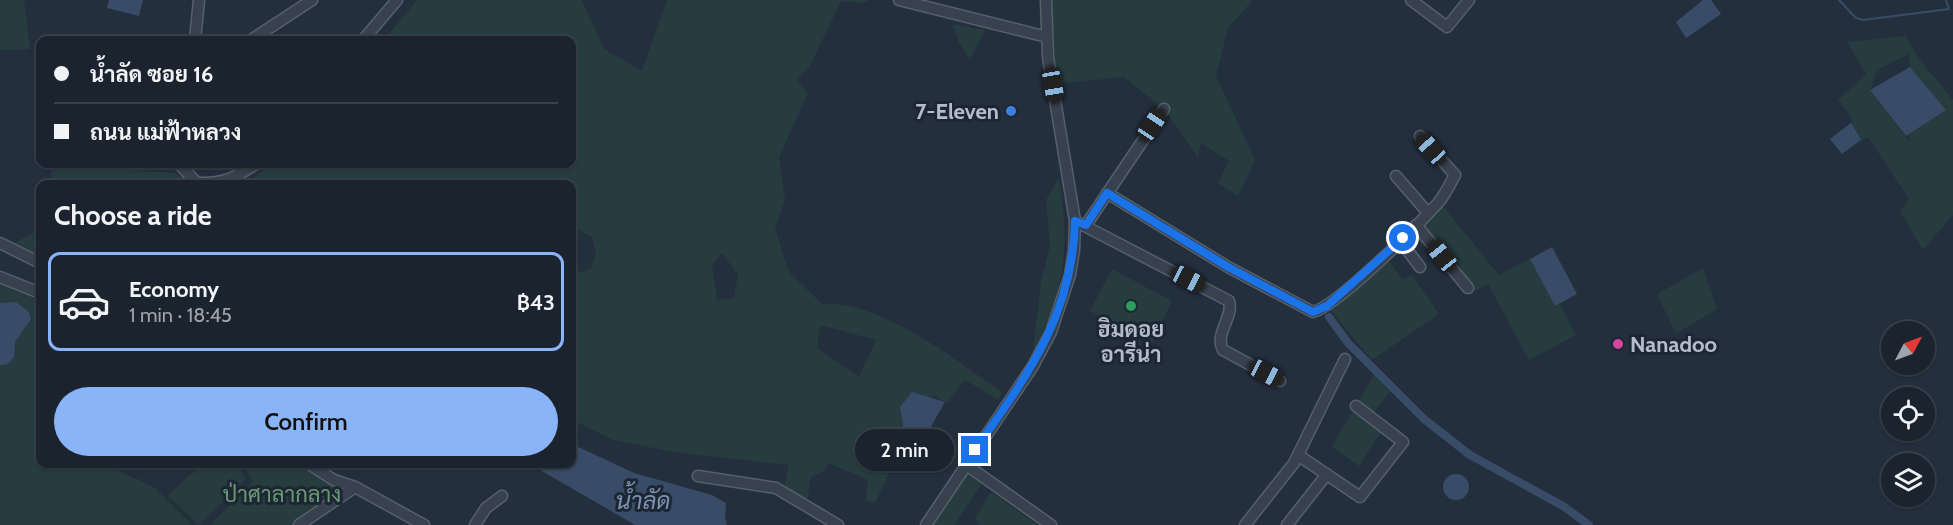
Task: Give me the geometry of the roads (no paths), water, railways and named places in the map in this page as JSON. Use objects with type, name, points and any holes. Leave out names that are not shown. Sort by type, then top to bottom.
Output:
[{"type":"street","points":[[196,36],[200,0]]},
{"type":"street","points":[[257,36],[312,0]]},
{"type":"street","points":[[366,36],[397,0]]},
{"type":"street","points":[[899,0],[1047,37]]},
{"type":"street","points":[[926,525],[965,464],[1024,380],[1051,332],[1072,262],[1080,223],[1047,37],[1046,0]]},
{"type":"street","points":[[1410,0],[1447,27],[1469,0]]},
{"type":"street","points":[[1080,223],[1107,193],[1164,109]]},
{"type":"street","points":[[1107,193],[1228,267],[1313,312],[1327,306],[1403,238],[1439,201],[1455,175],[1420,136]]},
{"type":"street","points":[[183,168],[193,180]]},
{"type":"street","points":[[227,180],[250,168]]},
{"type":"street","points":[[1396,176],[1428,213]]},
{"type":"street","points":[[1080,223],[1229,301],[1231,307],[1220,339],[1223,350],[1280,381]]},
{"type":"street","points":[[1416,225],[1468,288]]},
{"type":"street","points":[[1403,238],[1407,251],[1420,267]]},
{"type":"street","points":[[0,243],[36,261]]},
{"type":"street","points":[[0,277],[36,291]]},
{"type":"street","points":[[1245,525],[1298,455],[1345,359]]},
{"type":"street","points":[[1298,455],[1360,496],[1403,442],[1356,406]]},
{"type":"street","points":[[965,464],[1051,525]]},
{"type":"street","points":[[315,468],[334,480],[355,487],[424,525]]},
{"type":"street","points":[[1287,525],[1327,474]]},
{"type":"street","points":[[698,476],[776,488],[838,525]]},
{"type":"street","points":[[299,525],[355,487]]},
{"type":"street","points":[[475,525],[486,508],[502,496]]},
{"type":"water","points":[[109,0],[143,0],[139,16],[107,8]]},
{"type":"water","points":[[1703,0],[1711,0],[1721,14],[1686,38],[1676,22]]},
{"type":"water","points":[[1910,67],[1946,110],[1906,136],[1870,90]]},
{"type":"water","points":[[1851,123],[1861,139],[1842,154],[1830,139]]},
{"type":"water","points":[[1552,247],[1577,294],[1555,306],[1530,259]]},
{"type":"water","points":[[16,302],[28,311],[31,319],[15,342],[14,357],[8,364],[0,365],[0,303]]},
{"type":"water","points":[[912,392],[945,402],[930,428],[928,442],[901,439],[903,424],[900,407]]},
{"type":"water","name":"น้ำลัด","points":[[576,446],[634,473],[712,495],[726,503],[727,525],[635,525],[537,468],[576,468]]},
{"type":"water","points":[[1456,474],[1465,478],[1469,487],[1465,496],[1456,500],[1447,496],[1443,487],[1447,478]]},
{"type":"waterway","points":[[1839,0],[1856,18],[1863,20],[1949,9],[1946,0]]},
{"type":"waterway","points":[[1329,317],[1348,343],[1424,419],[1470,455],[1563,506],[1589,525]]},
{"type":"place","name":"7-Eleven","points":[[1011,111]]},
{"type":"place","name":"ฮิมดอย อารีน่า","points":[[1131,306]]},
{"type":"place","name":"Nanadoo","points":[[1618,344]]},
{"type":"park label","name":"ป่าศาลากลาง","points":[[282,494]]}]
